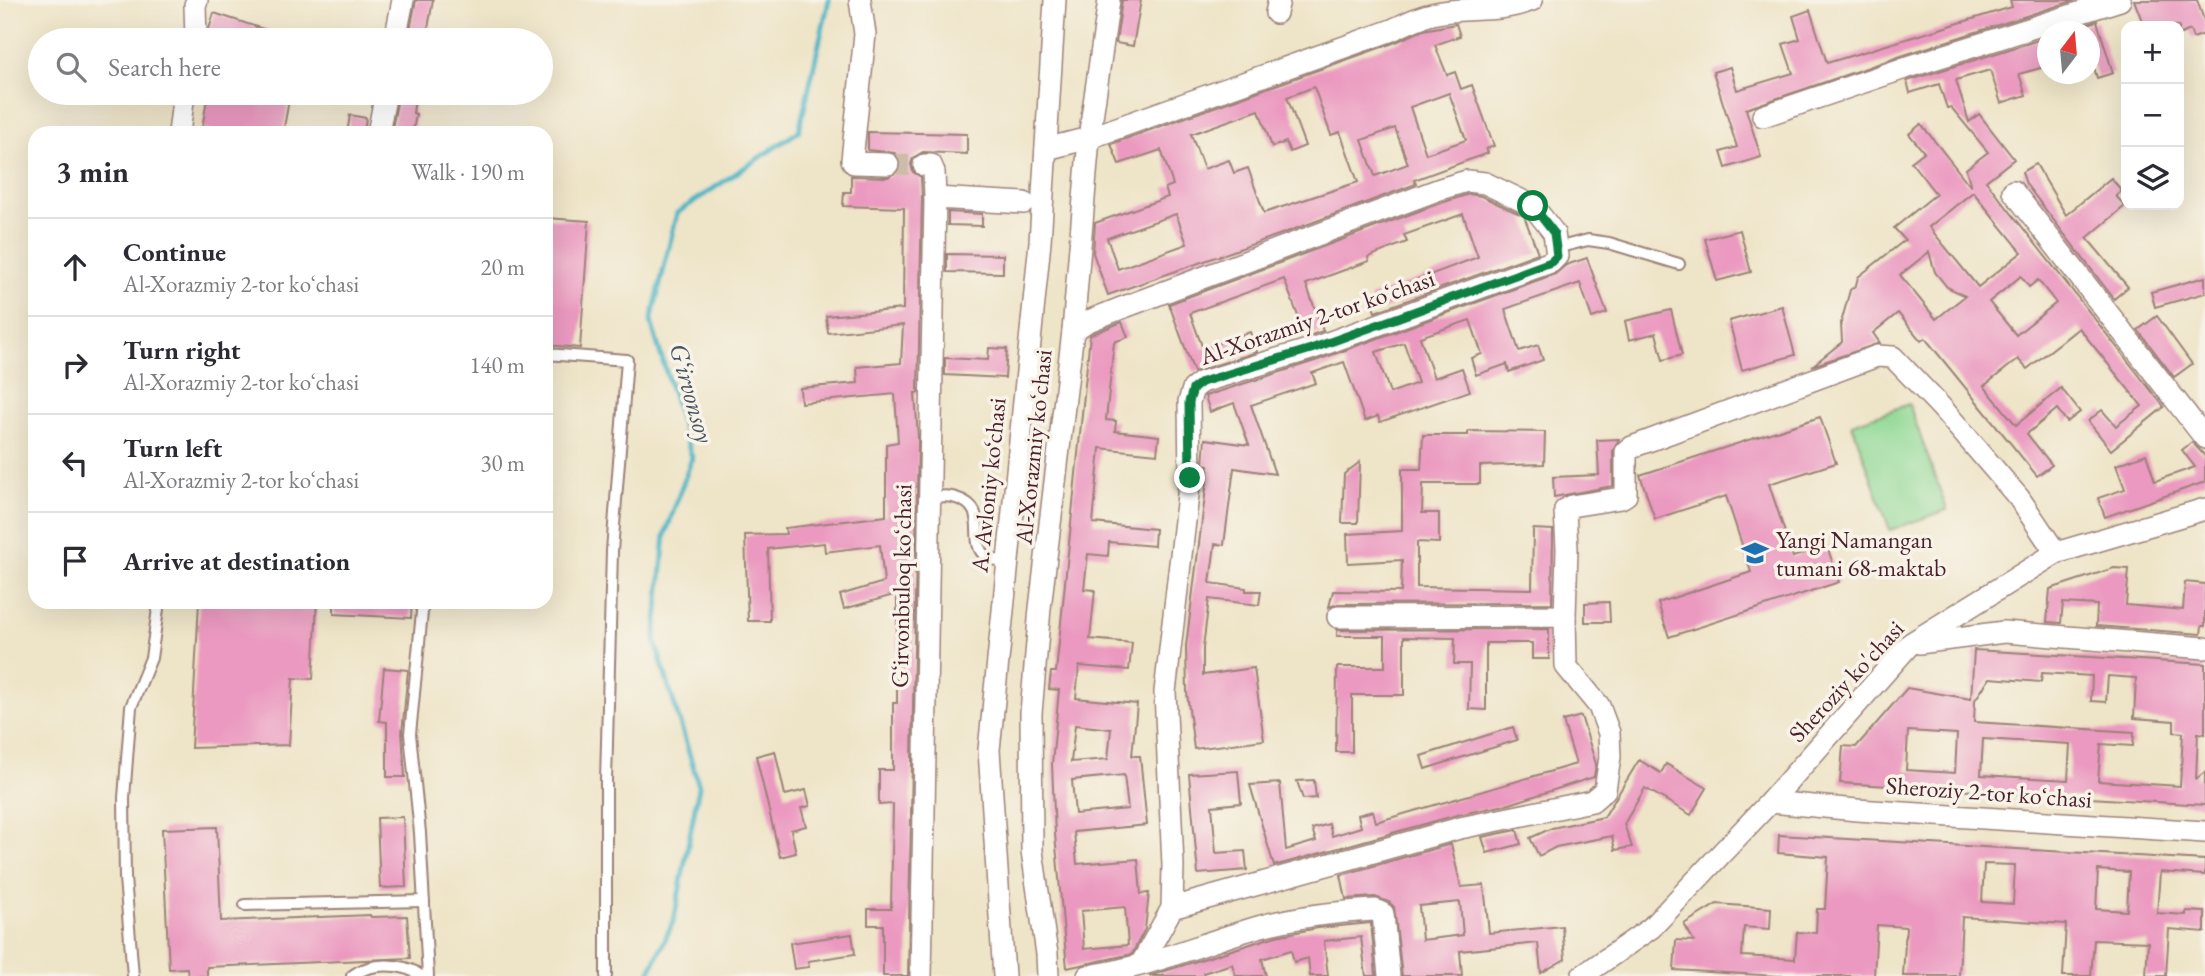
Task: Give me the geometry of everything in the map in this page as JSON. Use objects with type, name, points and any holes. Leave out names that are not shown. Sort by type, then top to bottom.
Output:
[{"type":"street","points":[[196,28],[197,0]]},
{"type":"street","points":[[397,28],[402,0]]},
{"type":"street","points":[[860,0],[865,34],[852,160],[854,163],[888,164]]},
{"type":"street","name":"A. Avloniy ko‘chasi","points":[[1003,976],[989,750],[1040,242],[1055,0]]},
{"type":"street","points":[[1073,331],[1089,138],[1109,0]]},
{"type":"street","points":[[1046,149],[1089,138],[1442,7],[1491,11],[1532,0]]},
{"type":"street","points":[[1763,116],[2120,0]]},
{"type":"street","points":[[180,126],[182,105]]},
{"type":"street","points":[[379,126],[384,105]]},
{"type":"street","name":"Gʻirvonbuloq koʻchasi","points":[[921,976],[935,198],[934,172],[930,165],[923,165]]},
{"type":"street","name":"Al-Xorazmiy koʻchasi","points":[[1048,976],[1032,851],[1031,713],[1040,608],[1073,331],[1086,322],[1119,309],[1467,181],[1485,183],[1533,206],[1554,233],[1556,248]]},
{"type":"street","points":[[2013,191],[2205,438]]},
{"type":"street","points":[[935,198],[1024,203]]},
{"type":"street","name":"Al-Xorazmiy 2-tor koʻchasi","points":[[1141,964],[1172,908],[1173,865],[1165,692],[1190,478],[1189,402],[1193,389],[1202,382],[1311,349],[1551,262],[1557,256],[1556,248]]},
{"type":"street","points":[[1172,908],[1460,828],[1592,802],[1605,790],[1610,757],[1609,733],[1599,706],[1566,666],[1565,510],[1571,506],[1626,495],[1626,452],[1632,447],[1877,356],[1893,357],[1941,407],[2019,498],[2056,553]]},
{"type":"street","name":"Sheroziy ko'chasi","points":[[1582,976],[1651,928],[1770,802],[1910,644],[2056,553],[2205,509]]},
{"type":"street","points":[[1338,617],[1566,616]]},
{"type":"street","points":[[1910,644],[2004,632],[2205,649]]},
{"type":"street","name":"Sheroziy 2-tor koʻchasi","points":[[1770,802],[2205,832]]},
{"type":"street","points":[[1088,976],[1141,964],[1261,926],[1323,913],[1375,910],[1383,914],[1389,976]]},
{"type":"lane","points":[[1556,248],[1588,240],[1609,243],[1679,264]]},
{"type":"lane","points":[[553,355],[628,360],[612,551],[606,781],[606,976]]},
{"type":"lane","points":[[929,498],[939,496],[967,502],[973,508],[977,519],[980,549],[985,556],[1007,563]]},
{"type":"lane","points":[[133,976],[125,878],[125,786],[131,707],[150,658],[158,609]]},
{"type":"lane","points":[[422,609],[410,734],[420,833],[428,976]]},
{"type":"lane","points":[[245,905],[424,901]]},
{"type":"lane","points":[[352,976],[364,967],[400,966],[414,970],[421,976]]},
{"type":"green space","points":[[1909,404],[1947,510],[1890,530],[1852,424]]},
{"type":"building","points":[[416,0],[433,0],[428,28],[410,28]]},
{"type":"building","points":[[1122,0],[1141,0],[1133,46],[1116,43]]},
{"type":"building","points":[[2010,0],[2076,0],[1746,109],[1761,157],[1726,168],[1721,152],[1737,147],[1713,72],[1730,67],[1737,90],[1793,73],[1783,44],[1800,39],[1793,16],[1810,10],[1827,63],[2012,7]]},
{"type":"building","points":[[2134,0],[2197,0],[2205,23],[2205,34],[2193,38],[2190,30],[2184,33],[2184,21],[2142,21]]},
{"type":"building","points":[[214,13],[260,28],[209,28]]},
{"type":"building","points":[[1456,24],[1460,36],[1435,45],[1447,75],[1455,72],[1461,89],[1472,85],[1494,146],[1486,149],[1488,153],[1414,180],[1416,184],[1108,295],[1093,253],[1095,223],[1168,197],[1165,188],[1173,185],[1161,150],[1119,164],[1111,144],[1423,30]],"holes":[[[1314,87],[1331,135],[1340,132],[1358,182],[1264,213],[1248,168],[1234,173],[1229,160],[1204,169],[1191,134],[1259,110],[1272,147],[1286,142],[1290,152],[1305,146],[1287,97]],[[1449,93],[1466,140],[1426,154],[1410,107]],[[1395,128],[1408,164],[1375,176],[1362,140]],[[1176,214],[1187,244],[1118,269],[1107,238]]]},
{"type":"building","points":[[2100,31],[2113,73],[2100,77]]},
{"type":"building","points":[[2037,40],[2037,69],[2019,74],[2026,95],[2001,103],[1990,70],[1956,80],[1969,122],[1979,114],[2014,159],[1986,181],[2164,407],[2111,450],[2088,421],[2102,410],[2116,426],[2142,406],[2079,328],[2027,369],[2018,359],[1984,386],[2016,425],[2061,388],[2080,412],[2067,422],[2057,409],[2027,434],[2052,465],[2037,476],[1925,338],[1921,341],[1898,313],[1873,333],[1880,343],[1812,366],[1842,342],[1841,323],[1850,290],[1856,285],[1858,277],[1905,240],[1894,228],[1936,194],[1911,162],[1924,152],[1909,134],[1921,124],[1971,187],[1966,169],[1988,152],[1951,107],[1947,108],[1939,84],[1910,93],[1907,81]],"holes":[[[1973,192],[2022,252],[1978,287],[1929,227]],[[1929,252],[1935,272],[1947,287],[1965,296],[1936,319],[1900,275]],[[2021,276],[2029,287],[2038,280],[2056,303],[2016,335],[1989,302]]]},
{"type":"building","points":[[206,105],[288,105],[284,126],[202,126]]},
{"type":"building","points":[[397,105],[414,105],[414,126],[392,126]]},
{"type":"building","points":[[350,115],[366,118],[365,126],[348,126]]},
{"type":"building","points":[[868,132],[967,134],[967,154],[923,152],[913,158],[911,164],[913,172],[921,177],[922,198],[918,393],[915,393],[918,438],[908,976],[883,976],[883,925],[868,925],[868,909],[891,909],[893,804],[879,805],[879,770],[893,770],[893,703],[897,703],[897,594],[844,609],[840,595],[884,582],[880,545],[825,552],[824,543],[768,549],[770,621],[748,621],[745,535],[786,534],[785,528],[886,516],[886,444],[898,442],[895,394],[801,403],[800,388],[858,383],[857,367],[901,363],[903,325],[828,333],[826,316],[903,309],[904,208],[843,206],[844,192],[851,192],[851,176],[888,177],[899,170],[901,164],[895,153],[868,150]]},
{"type":"building","points":[[2036,164],[2066,215],[2111,178],[2121,190],[2116,196],[2121,202],[2121,209],[2087,238],[2128,287],[2114,299],[2026,184],[2022,172]]},
{"type":"building","points":[[1469,194],[1481,196],[1524,216],[1538,253],[1375,312],[1370,297],[1478,257],[1463,214],[1404,235],[1407,242],[1368,257],[1369,261],[1306,284],[1323,331],[1306,337],[1284,279],[1190,313],[1203,349],[1250,332],[1257,352],[1194,372],[1169,304]]},
{"type":"building","points":[[948,212],[982,214],[982,226],[948,225]]},
{"type":"building","points":[[553,218],[589,221],[580,348],[553,346]]},
{"type":"building","points":[[1740,230],[1751,272],[1717,281],[1705,239]]},
{"type":"building","points":[[947,254],[1003,255],[1003,273],[947,272]]},
{"type":"building","points":[[1587,258],[1607,313],[1592,318],[1580,283],[1505,309],[1519,351],[1538,345],[1543,360],[1509,372],[1507,364],[1476,375],[1471,358],[1482,354],[1470,320],[1420,337],[1434,378],[1462,368],[1470,391],[1380,422],[1378,416],[1365,421],[1344,362],[1312,373],[1316,383],[1251,405],[1275,474],[1234,468],[1224,545],[1215,544],[1210,583],[1246,588],[1246,591],[1261,591],[1259,605],[1209,599],[1203,648],[1203,675],[1254,668],[1264,740],[1194,749],[1187,693],[1186,646],[1209,465],[1203,464],[1205,439],[1249,445],[1234,403],[1210,412],[1205,396],[1315,361],[1555,274],[1566,265]],"holes":[[[1404,343],[1418,383],[1390,393],[1376,352]]]},
{"type":"building","points":[[2205,277],[2205,293],[2155,307],[2151,292]]},
{"type":"building","points":[[1782,306],[1795,355],[1742,370],[1729,321]]},
{"type":"building","points":[[1671,310],[1682,355],[1663,360],[1656,333],[1629,340],[1625,321]]},
{"type":"building","points":[[2157,316],[2192,364],[2174,377],[2138,330]]},
{"type":"building","points":[[1122,322],[1128,337],[1114,342],[1106,420],[1116,421],[1115,431],[1159,436],[1157,454],[1100,448],[1093,523],[1155,529],[1154,546],[1109,542],[1108,556],[1088,554],[1084,589],[1095,590],[1090,639],[1132,643],[1129,670],[1079,666],[1076,698],[1137,704],[1132,756],[1140,756],[1147,825],[1074,832],[1077,864],[1138,859],[1141,894],[1149,893],[1145,929],[1132,954],[1067,968],[1055,834],[1052,764],[1059,690],[1049,689],[1051,672],[1056,672],[1090,335]],"holes":[[[1075,725],[1111,729],[1108,759],[1071,762]],[[1124,775],[1128,809],[1075,814],[1072,780]],[[1125,907],[1128,945],[1084,949],[1081,911]]]},
{"type":"building","points":[[989,348],[1007,349],[1005,378],[945,375],[945,358],[988,360]]},
{"type":"building","points":[[1820,417],[1836,463],[1769,484],[1793,557],[1827,546],[1839,582],[1669,637],[1658,603],[1751,572],[1726,496],[1655,519],[1640,475]]},
{"type":"building","points":[[1468,431],[1545,432],[1544,464],[1480,466],[1480,484],[1423,484],[1422,513],[1439,513],[1439,543],[1417,542],[1417,587],[1532,589],[1533,529],[1553,530],[1552,603],[1338,604],[1329,607],[1333,591],[1401,592],[1402,560],[1348,563],[1347,534],[1402,531],[1402,469],[1421,469],[1423,435],[1468,435]]},
{"type":"building","points":[[1619,439],[1613,451],[1613,486],[1554,497],[1553,477],[1599,475],[1597,440]]},
{"type":"building","points":[[2192,442],[2205,456],[2205,482],[2105,517],[2098,498],[2125,489],[2116,465],[2146,454],[2155,481],[2195,467],[2182,450]]},
{"type":"building","points":[[1360,462],[1358,523],[1342,523],[1344,474]]},
{"type":"building","points":[[2114,568],[2129,569],[2126,605],[2183,610],[2185,582],[2205,584],[2205,626],[2202,626],[2201,634],[2096,626],[2097,605],[2063,603],[2061,623],[2047,622],[2050,589]]},
{"type":"building","points":[[1609,602],[1610,622],[1585,622],[1585,603]]},
{"type":"building","points":[[199,609],[317,609],[313,679],[293,678],[289,745],[191,748]]},
{"type":"building","points":[[334,609],[412,609],[411,618],[334,614]]},
{"type":"building","points":[[1549,629],[1549,659],[1532,659],[1532,643],[1486,643],[1486,710],[1469,709],[1470,664],[1454,664],[1455,638],[1404,637],[1404,695],[1352,695],[1352,752],[1336,752],[1337,667],[1385,667],[1385,636],[1337,636],[1337,630]]},
{"type":"building","points":[[1974,650],[2205,664],[2205,734],[2198,733],[2196,779],[2205,772],[2205,805],[1840,783],[1843,746],[1856,747],[1907,688],[1971,699]],"holes":[[[2042,673],[2092,676],[2091,701],[2106,702],[2108,676],[2136,678],[2134,718],[2174,721],[2174,732],[2183,733],[2180,786],[2098,781],[2101,744],[2133,746],[2134,732],[1974,722],[1975,700],[1990,678],[2041,682]],[[1908,731],[1957,734],[1955,773],[1906,770]],[[1983,739],[2070,744],[2068,780],[1981,775]]]},
{"type":"building","points":[[384,668],[408,670],[402,733],[405,777],[387,777],[387,722],[379,721]]},
{"type":"building","points":[[1581,716],[1596,764],[1594,777],[1510,804],[1457,815],[1274,866],[1250,785],[1280,783],[1286,850],[1316,841],[1312,829],[1329,824],[1332,836],[1361,827],[1358,815],[1373,811],[1376,822],[1576,764],[1563,721]]},
{"type":"building","points":[[1513,727],[1517,740],[1425,769],[1421,756]]},
{"type":"building","points":[[775,751],[785,795],[806,790],[810,806],[801,808],[806,826],[791,830],[796,853],[780,857],[756,756]]},
{"type":"building","points":[[1639,760],[1661,773],[1666,764],[1707,788],[1691,815],[1645,788],[1624,824],[1632,847],[1615,850],[1612,836],[1556,847],[1539,856],[1530,838],[1552,828],[1604,817]]},
{"type":"building","points":[[1238,771],[1241,803],[1212,806],[1216,853],[1245,851],[1247,870],[1198,874],[1189,774]]},
{"type":"building","points":[[1314,780],[1316,798],[1303,799],[1297,781]]},
{"type":"building","points":[[403,817],[406,887],[380,888],[377,818]]},
{"type":"building","points":[[217,827],[221,921],[407,916],[410,958],[207,967],[207,976],[188,976],[187,968],[169,969],[162,829]]},
{"type":"building","points":[[1517,830],[1521,844],[1487,853],[1482,837]]},
{"type":"building","points":[[1779,835],[2205,860],[2205,875],[2160,872],[2157,913],[2186,915],[2186,911],[2205,912],[2205,932],[2169,929],[2166,976],[2146,976],[2148,942],[2094,940],[2091,976],[2063,976],[2066,924],[1962,917],[1959,976],[1903,976],[1906,927],[1877,925],[1874,976],[1778,976],[1674,970],[1676,940],[1694,941],[1684,924],[1717,904],[1771,908],[1770,929],[1744,927],[1742,956],[1795,959],[1797,932],[1816,933],[1817,909],[1825,909],[1828,857],[1778,853]],"holes":[[[1984,864],[2015,865],[2013,904],[1982,902]],[[2098,870],[2129,872],[2127,911],[2096,909]]]},
{"type":"building","points":[[1451,844],[1461,887],[1484,885],[1489,933],[1562,926],[1565,959],[1541,973],[1538,943],[1460,951],[1462,976],[1402,976],[1394,907],[1375,897],[1346,899],[1341,875]],"holes":[[[1460,902],[1463,935],[1422,940],[1419,906]]]},
{"type":"building","points":[[1371,923],[1376,976],[1366,976],[1361,937],[1324,941],[1328,976],[1310,976],[1308,958],[1294,962],[1291,950],[1262,959],[1266,976],[1236,976],[1232,964],[1203,973],[1204,976],[1149,976],[1276,936],[1318,928]]},
{"type":"building","points":[[852,934],[855,954],[808,961],[809,967],[794,969],[790,943]]},
{"type":"waterway","name":"G‘irvonsoy","points":[[648,976],[674,920],[699,786],[655,641],[665,535],[692,458],[651,322],[677,213],[799,131],[829,0]]},
{"type":"tunnel","points":[[888,164],[924,165]]},
{"type":"place","name":"Yangi Namangan tumani 68-maktab","points":[[1755,553]]},
{"type":"route","points":[[1190,478],[1189,402],[1193,389],[1202,382],[1311,349],[1551,262],[1557,256],[1554,233],[1533,206]]}]
